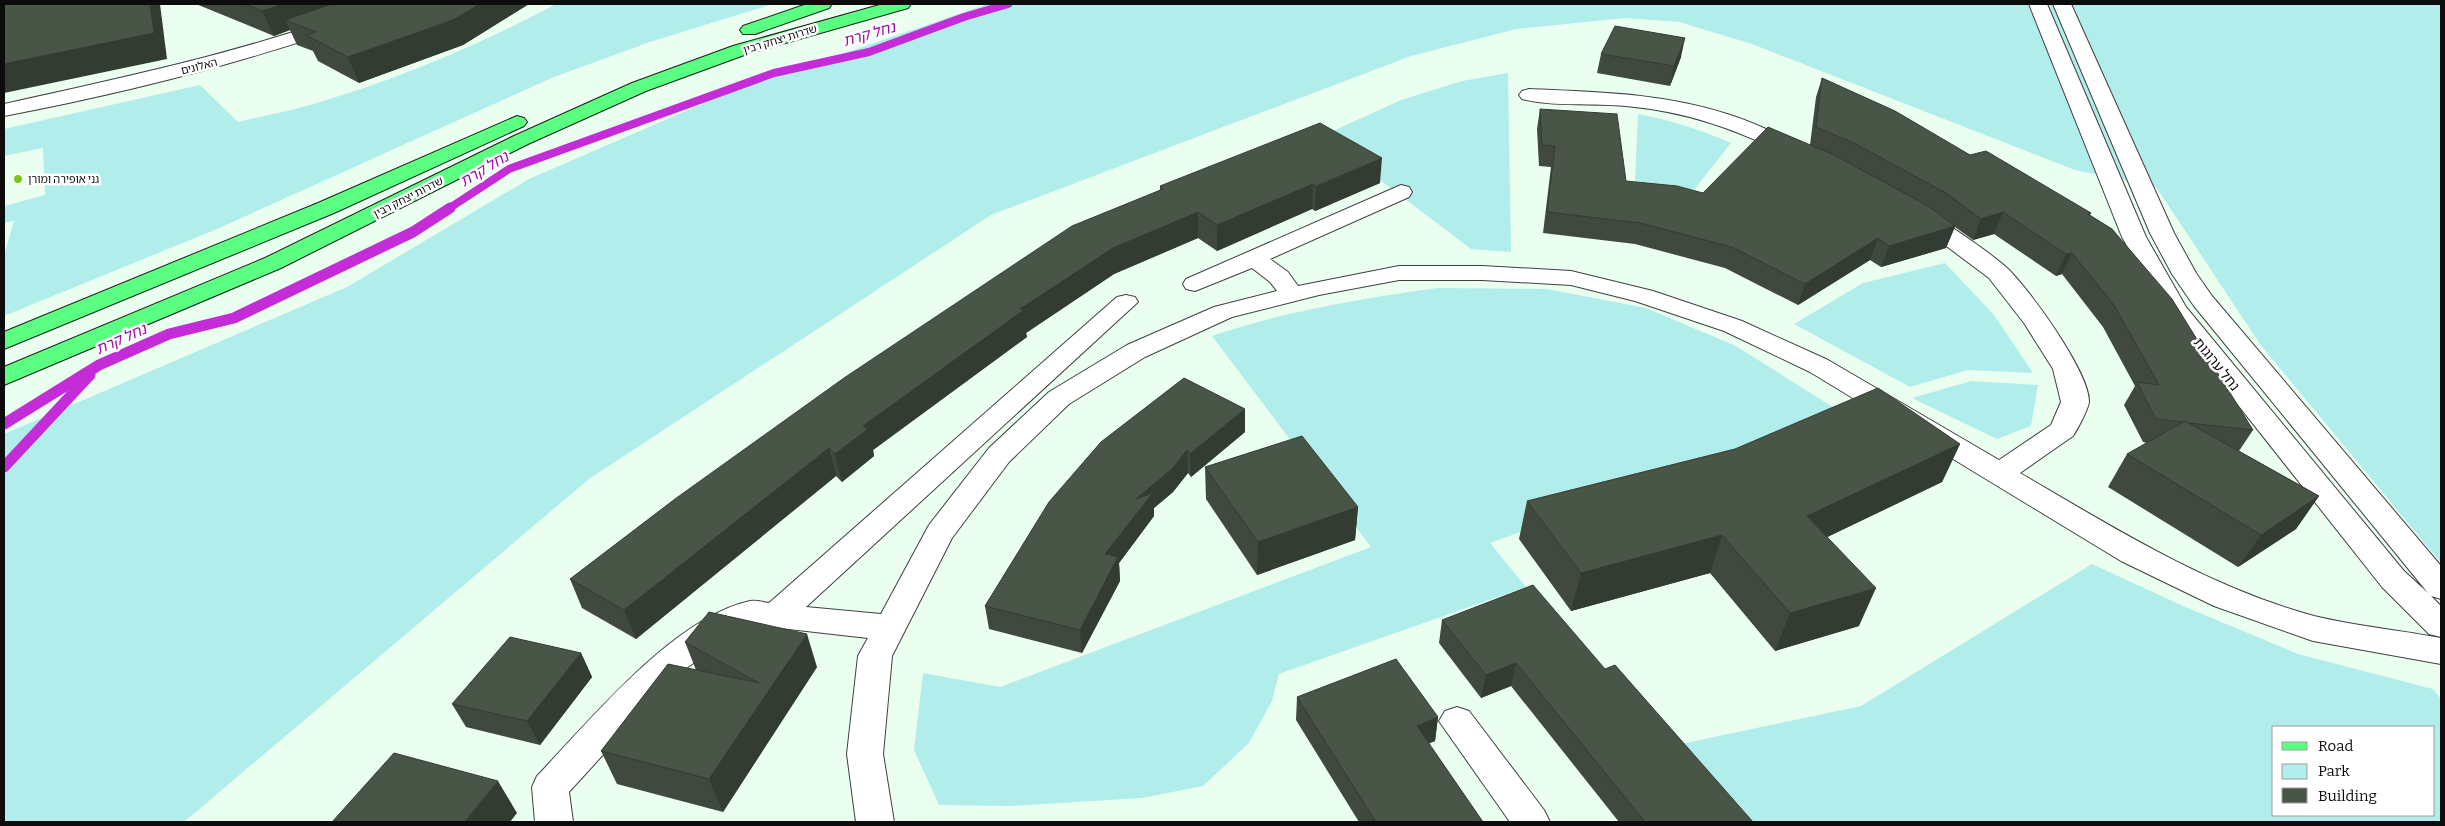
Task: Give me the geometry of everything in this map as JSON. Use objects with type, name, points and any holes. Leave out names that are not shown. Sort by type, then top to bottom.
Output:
[{"type":"main road","points":[[719,41],[823,4]]},
{"type":"main road","name":"שדרות יצחק רבין","points":[[4,341],[326,208],[611,80],[719,41],[848,4]]},
{"type":"main road","name":"שדרות יצחק רבין","points":[[4,376],[273,263],[521,140],[640,87],[740,50],[902,4]]},
{"type":"street","name":"האלונים","points":[[4,110],[158,76],[236,56],[297,38],[388,4]]},
{"type":"street","name":"נחל ערוגות","points":[[2038,4],[2134,237],[2175,310],[2393,579],[2441,625]]},
{"type":"street","points":[[2062,4],[2162,233],[2184,274],[2203,302],[2441,588]]},
{"type":"street","points":[[1529,95],[1606,98],[1659,104],[1720,118],[1812,158]]},
{"type":"street","points":[[1195,284],[1401,192]]},
{"type":"street","points":[[1904,207],[1929,221],[1998,273],[2035,320],[2066,369],[2075,402],[2063,430],[1999,474]]},
{"type":"street","points":[[1254,258],[1279,277],[1292,294]]},
{"type":"street","points":[[875,822],[865,754],[875,656],[940,533],[999,455],[1060,398],[1136,351],[1223,312],[1292,294],[1399,273],[1482,273],[1571,278],[1644,296],[1733,326],[1819,366],[2132,553],[2225,598],[2313,628],[2441,651]]},
{"type":"street","points":[[775,616],[1126,302]]},
{"type":"street","points":[[554,822],[550,787],[660,670],[719,626],[752,613],[890,628]]},
{"type":"street","points":[[1457,721],[1531,822]]},
{"type":"green space","points":[[556,4],[773,4],[650,42],[554,77],[217,229],[4,316],[4,255],[14,221],[4,223],[4,206],[45,195],[43,148],[4,156],[4,129],[200,85],[238,122],[292,110],[352,92],[442,58],[501,32]]},
{"type":"green space","points":[[988,4],[2441,4],[2441,563],[2260,344],[2156,187],[2075,170],[1752,44],[1679,22],[1625,18],[1517,29],[1411,56],[991,215],[589,479],[184,822],[4,822],[4,434],[347,287],[529,179],[725,94]]},
{"type":"green space","points":[[1508,73],[1511,252],[1471,249],[1322,136],[1401,100],[1462,81]]},
{"type":"green space","points":[[1638,114],[1686,126],[1731,143],[1694,190],[1635,181]]},
{"type":"green space","points":[[1945,263],[1994,315],[2033,373],[1968,370],[1910,387],[1794,324],[1863,283]]},
{"type":"green space","points":[[1437,288],[1547,289],[1646,308],[1736,346],[1844,414],[1490,543],[1526,587],[1279,674],[1272,701],[1249,743],[1203,786],[1142,798],[1010,806],[939,805],[914,750],[923,673],[1000,687],[1371,547],[1212,336],[1240,327],[1323,307]]},
{"type":"green space","points":[[1971,381],[2038,385],[2031,426],[1997,439],[1912,398]]},
{"type":"green space","points":[[2092,564],[2183,606],[2298,654],[2433,689],[2441,699],[2441,822],[1743,822],[1681,744],[1861,706]]},
{"type":"building","points":[[4,4],[150,4],[154,33],[4,64]]},
{"type":"building","points":[[245,4],[284,4],[262,11]]},
{"type":"building","points":[[332,4],[480,4],[453,20],[348,57],[306,35],[316,32],[285,20]]},
{"type":"building","points":[[1615,26],[1685,38],[1674,66],[1601,54]]},
{"type":"building","points":[[1822,78],[1895,111],[1970,155],[1986,151],[2091,213],[2088,214],[2112,229],[2172,299],[2253,430],[2156,419],[2137,382],[2159,385],[2114,305],[2072,253],[2066,254],[2003,212],[1981,219],[1946,193],[1852,142],[1816,127]]},
{"type":"building","points":[[1540,109],[1617,114],[1626,181],[1677,186],[1703,193],[1768,127],[1834,155],[1928,206],[1955,226],[1889,246],[1878,238],[1805,284],[1732,247],[1640,223],[1547,212],[1555,146],[1542,145]]},
{"type":"building","points":[[1320,123],[1382,158],[1316,186],[1313,184],[1217,225],[1198,212],[1113,248],[1020,309],[1024,310],[863,426],[868,429],[835,454],[829,448],[624,610],[570,579],[675,499],[844,378],[1072,226],[1163,189],[1160,186]]},
{"type":"building","points":[[1184,378],[1245,409],[1190,454],[1187,450],[1172,469],[1136,499],[1153,493],[1105,554],[1118,557],[1080,630],[985,606],[1049,502],[1101,442]]},
{"type":"building","points":[[1878,388],[1960,444],[1807,516],[1876,588],[1790,613],[1722,535],[1581,573],[1527,501],[1735,449]]},
{"type":"building","points":[[2185,421],[2319,496],[2261,535],[2127,454]]},
{"type":"building","points":[[1302,436],[1358,507],[1258,542],[1205,467]]},
{"type":"building","points":[[1533,585],[1605,669],[1615,665],[1753,822],[1645,822],[1516,663],[1486,675],[1442,620]]},
{"type":"building","points":[[709,612],[807,634],[709,779],[601,751],[668,664],[759,683],[685,642]]},
{"type":"building","points":[[510,637],[581,653],[527,721],[452,704]]},
{"type":"building","points":[[1396,659],[1438,717],[1417,726],[1483,822],[1376,822],[1297,697]]},
{"type":"building","points":[[394,753],[498,781],[464,822],[332,822]]},
{"type":"waterway","name":"נחל קרת","points":[[448,209],[509,169],[774,73],[869,52],[964,17],[1008,4]]},
{"type":"waterway","name":"נחל קרת","points":[[4,424],[99,365],[169,334],[234,318],[413,232],[450,208]]},
{"type":"waterway","points":[[4,467],[90,375]]},
{"type":"place","name":"גני אופירה ומורן","points":[[18,179]]}]
